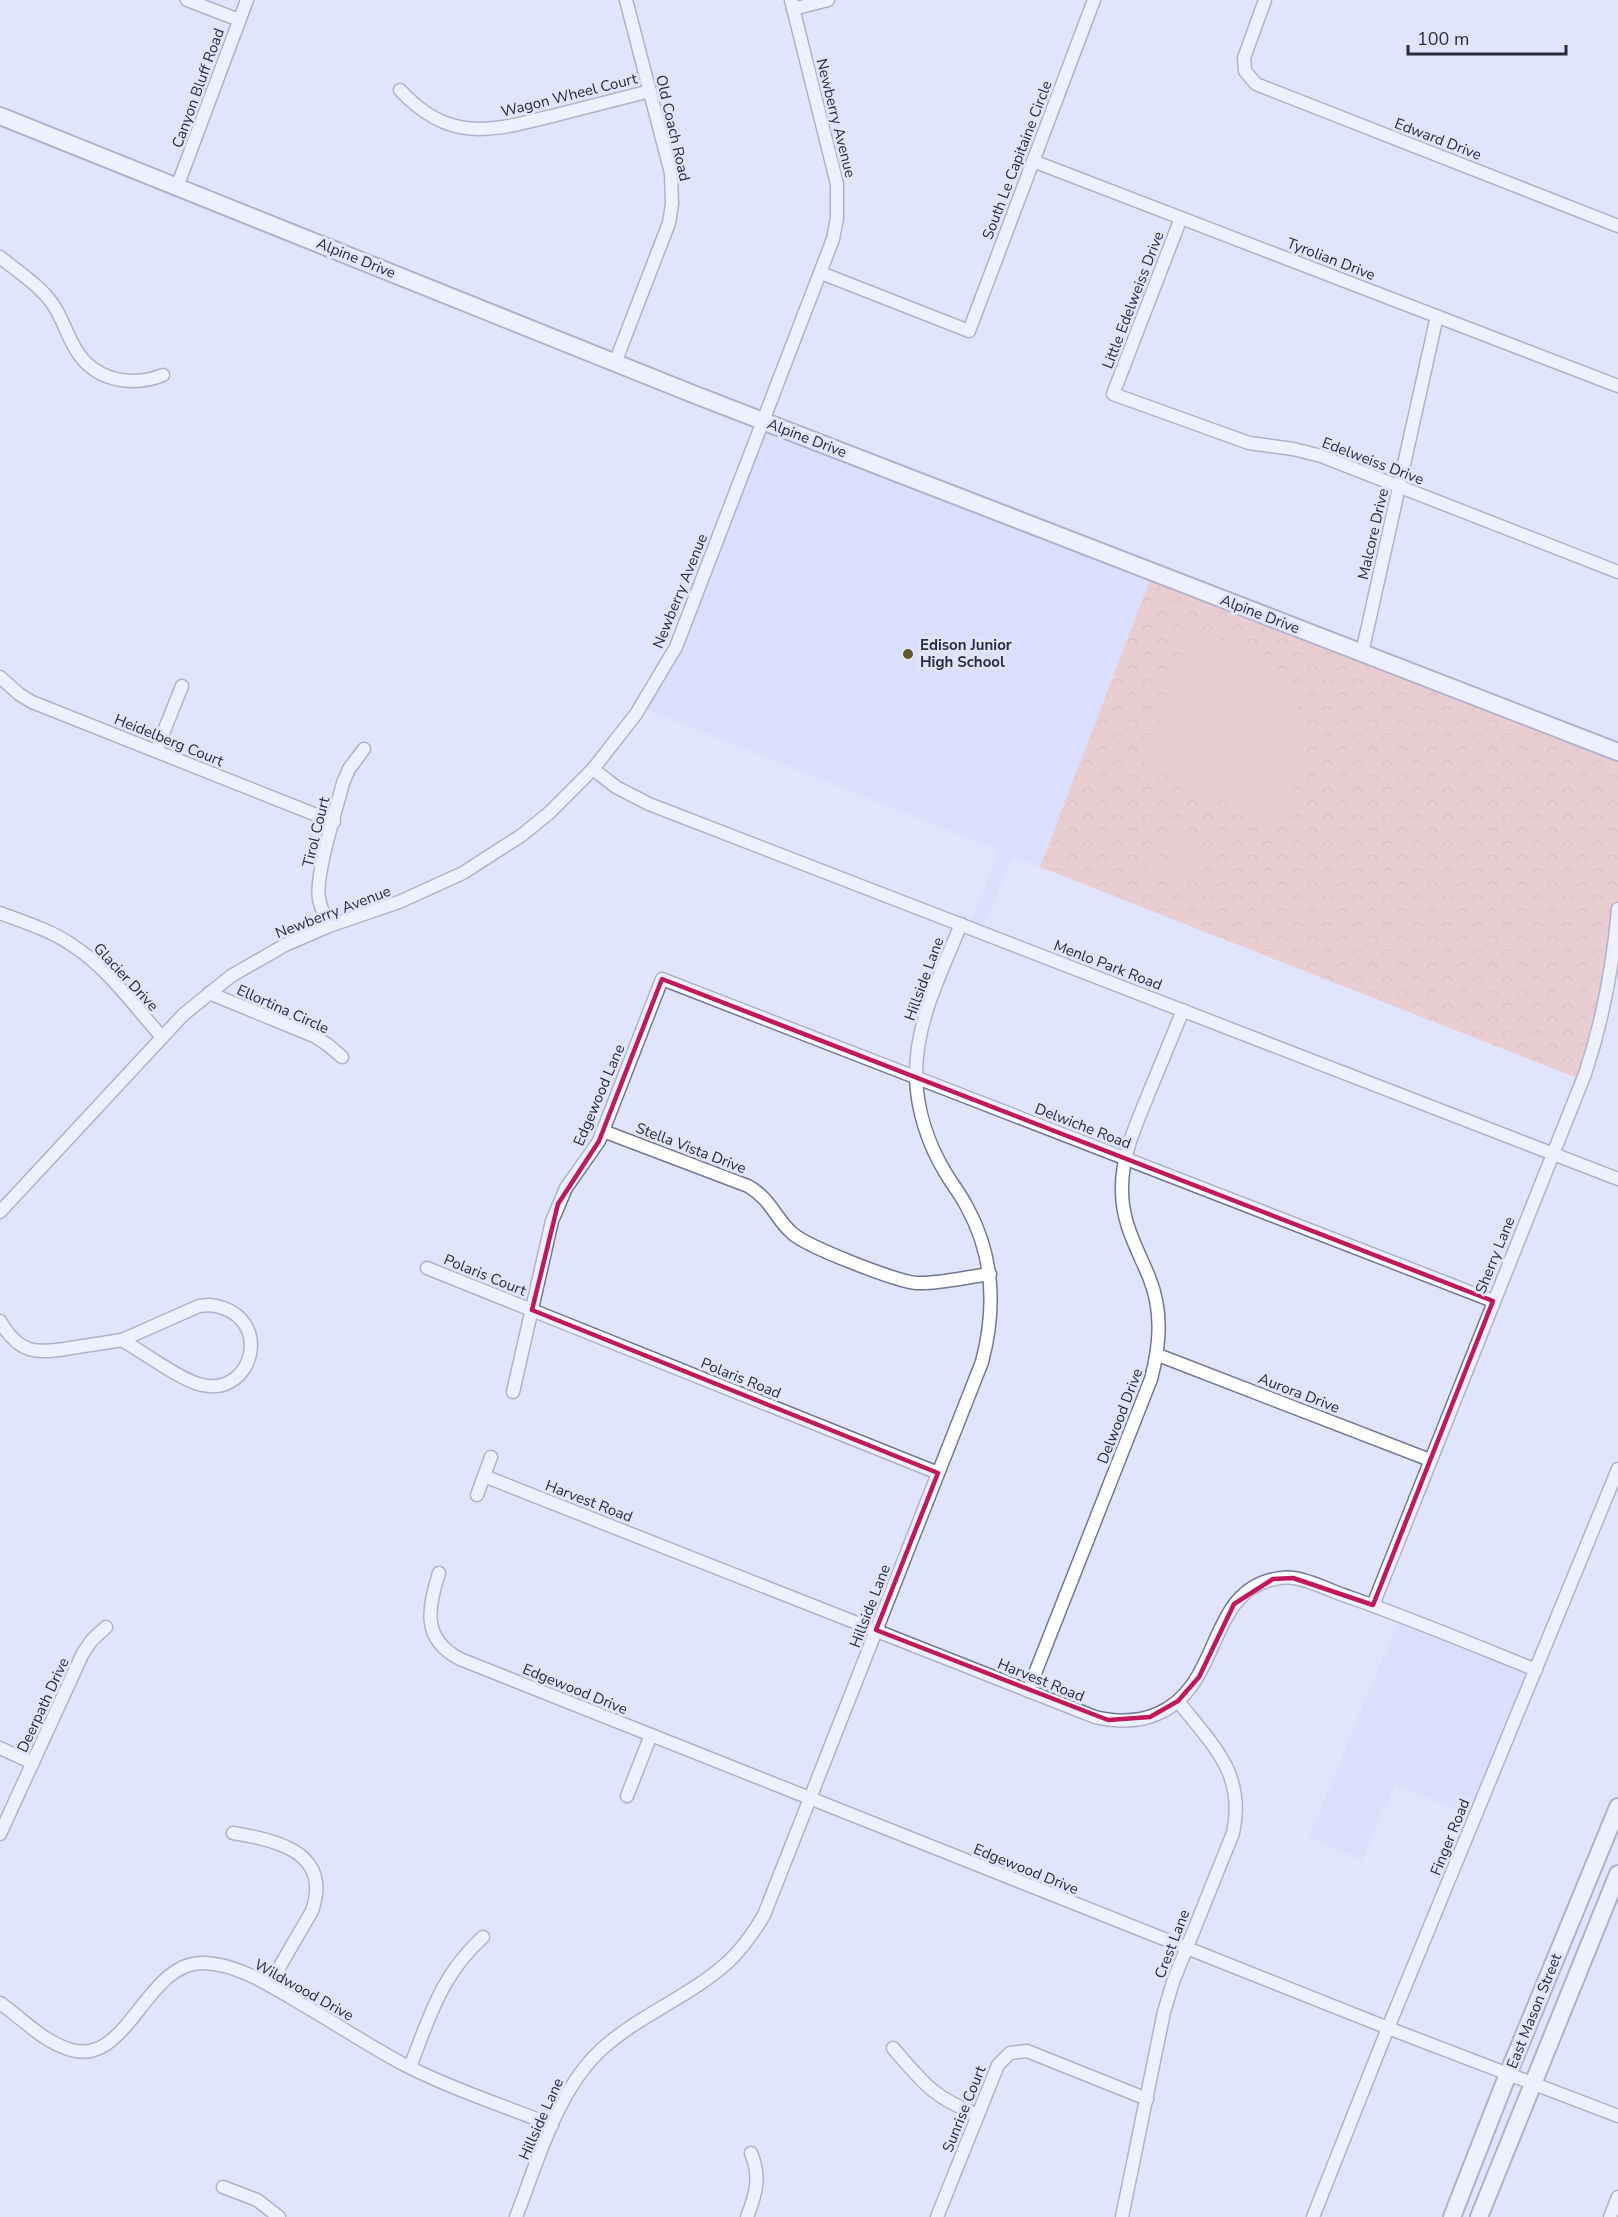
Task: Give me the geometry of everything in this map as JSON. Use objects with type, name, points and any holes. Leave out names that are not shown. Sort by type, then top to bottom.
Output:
[{"type":"street","points":[[187,0],[239,20]]},
{"type":"street","name":"Canyon Bluff Road","points":[[177,187],[247,0]]},
{"type":"street","name":"Old Coach Road","points":[[615,363],[669,223],[672,204],[671,173],[626,0]]},
{"type":"street","points":[[792,4],[828,0]]},
{"type":"street","name":"South Le Capitaine Circle","points":[[821,273],[969,331],[1094,0]]},
{"type":"street","name":"Edward Drive","points":[[1265,0],[1244,57],[1244,65],[1249,78],[1259,86],[1618,225]]},
{"type":"street","name":"Newberry Avenue","points":[[0,1212],[162,1037],[209,993],[260,958],[329,926],[399,902],[463,873],[522,835],[549,813],[593,770],[636,714],[676,648],[833,239],[837,218],[837,183],[792,4]]},
{"type":"street","name":"Wagon Wheel Court","points":[[400,90],[421,110],[434,118],[447,124],[477,130],[509,127],[650,91]]},
{"type":"street","name":"Alpine Drive","points":[[0,116],[615,363],[1618,752]]},
{"type":"street","name":"Tyrolian Drive","points":[[1033,161],[1618,386]]},
{"type":"street","name":"Little Edelweiss Drive","points":[[1113,394],[1181,218]]},
{"type":"street","points":[[0,257],[50,300],[59,313],[74,346],[91,367],[112,379],[126,381],[139,382],[163,375]]},
{"type":"street","name":"Malcore Drive","points":[[1362,653],[1437,316]]},
{"type":"street","name":"Edelweiss Drive","points":[[1113,394],[1249,444],[1308,452],[1618,572]]},
{"type":"street","name":"Heidelberg Court","points":[[0,677],[32,702],[333,822]]},
{"type":"street","points":[[156,751],[182,686]]},
{"type":"street","name":"Tirol Court","points":[[329,926],[323,914],[318,890],[346,776],[364,749]]},
{"type":"street","name":"Menlo Park Road","points":[[593,770],[616,787],[649,804],[1618,1179]]},
{"type":"street","name":"Sherry Lane","points":[[1373,1605],[1585,1074],[1603,1014],[1610,979],[1618,909]]},
{"type":"street","name":"Glacier Drive","points":[[0,913],[53,934],[88,956],[162,1037]]},
{"type":"street","name":"Hillside Lane","points":[[516,2217],[552,2125],[563,2100],[576,2079],[603,2048],[620,2034],[713,1974],[743,1946],[764,1915],[982,1362],[988,1339],[991,1308],[990,1274],[977,1227],[927,1137],[916,1077],[917,1053],[927,1007],[961,924]]},
{"type":"street","name":"Delwiche Road","points":[[662,979],[1493,1301]]},
{"type":"street","name":"Edgewood Lane","points":[[513,1392],[552,1221],[558,1204],[566,1188],[589,1158],[603,1131],[662,979]]},
{"type":"street","name":"Ellortina Circle","points":[[209,993],[314,1035],[342,1057]]},
{"type":"street","name":"Delwood Drive","points":[[1029,1691],[1151,1379],[1158,1355],[1160,1331],[1155,1294],[1133,1245],[1123,1208],[1122,1191],[1125,1158],[1131,1136],[1183,1010]]},
{"type":"street","name":"Stella Vista Drive","points":[[603,1131],[748,1186],[767,1200],[784,1224],[800,1239],[902,1280],[925,1283],[990,1274]]},
{"type":"street","name":"Polaris Court","points":[[427,1268],[532,1310]]},
{"type":"street","points":[[0,1321],[14,1341],[33,1351],[50,1352],[122,1340],[200,1306],[222,1306],[239,1316],[249,1331],[251,1347],[248,1363],[232,1381],[221,1385],[205,1386],[187,1379],[122,1340]]},
{"type":"street","name":"Polaris Road","points":[[532,1310],[938,1473]]},
{"type":"street","name":"Aurora Drive","points":[[1158,1355],[1430,1460]]},
{"type":"street","points":[[477,1495],[491,1458]]},
{"type":"street","name":"Finger Road","points":[[1313,2217],[1388,2028],[1618,1469]]},
{"type":"street","name":"Harvest Road","points":[[484,1476],[1095,1717],[1122,1721],[1150,1717],[1179,1701],[1199,1677],[1225,1617],[1234,1604],[1252,1588],[1273,1579],[1293,1578],[1373,1605],[1536,1670]]},
{"type":"street","name":"Edgewood Drive","points":[[439,1573],[430,1599],[429,1613],[434,1633],[446,1650],[460,1659],[1388,2028],[1618,2116]]},
{"type":"street","name":"Deerpath Drive","points":[[0,1834],[83,1653],[92,1640],[106,1627]]},
{"type":"street","name":"Crest Lane","points":[[1122,2217],[1164,2012],[1186,1948],[1233,1833],[1237,1804],[1232,1777],[1223,1760],[1179,1701]]},
{"type":"street","points":[[627,1796],[651,1735]]},
{"type":"street","points":[[0,1748],[33,1764]]},
{"type":"street","name":"East Mason Street","points":[[1452,2217],[1618,1807]]},
{"type":"street","points":[[233,1833],[267,1838],[292,1849],[307,1863],[316,1882],[316,1901],[312,1911],[269,1985]]},
{"type":"street","name":"East Mason Street","points":[[1479,2217],[1618,1874]]},
{"type":"street","points":[[410,2067],[438,1995],[469,1950],[483,1937]]},
{"type":"street","name":"Wildwood Drive","points":[[0,2003],[54,2043],[64,2048],[80,2051],[92,2050],[112,2040],[162,1982],[181,1967],[201,1962],[224,1965],[269,1985],[410,2067],[552,2125]]},
{"type":"street","points":[[893,2048],[932,2092],[945,2101],[978,2115]]},
{"type":"street","name":"Sunrise Court","points":[[937,2217],[1002,2059],[1010,2053],[1019,2050],[1027,2051],[1147,2099]]},
{"type":"street","points":[[747,2217],[758,2186],[751,2153]]},
{"type":"street","points":[[224,2187],[257,2200],[279,2217]]},
{"type":"street","points":[[1610,2217],[1618,2197]]},
{"type":"highlighted area","points":[[662,979],[1493,1301],[1373,1605],[1293,1578],[1273,1579],[1234,1604],[1199,1677],[1178,1701],[1150,1717],[1108,1720],[876,1630],[938,1473],[532,1310],[558,1204],[599,1141]]},
{"type":"shaded area","points":[[763,421],[1153,572],[1040,867],[1013,857],[981,932],[969,927],[999,851],[641,707],[659,677]]},
{"type":"shaded area","points":[[1400,1616],[1536,1670],[1475,1818],[1395,1784],[1362,1860],[1309,1837]]},
{"type":"green space","points":[[1153,572],[1618,752],[1618,909],[1582,1080],[1040,867]]},
{"type":"green space","points":[[1193,628],[1273,662],[1296,700],[1307,744],[1283,827],[1144,766]]},
{"type":"green space","points":[[1161,832],[1196,845],[1195,849],[1201,851],[1197,860],[1191,858],[1190,862],[1155,848],[1156,844],[1150,842],[1154,833],[1159,835]]},
{"type":"green space","points":[[1152,853],[1188,867],[1187,870],[1192,873],[1188,882],[1183,880],[1181,883],[1146,870],[1147,866],[1142,864],[1145,854],[1151,856]]},
{"type":"place","name":"Edison Junior High School","points":[[908,654]]}]
